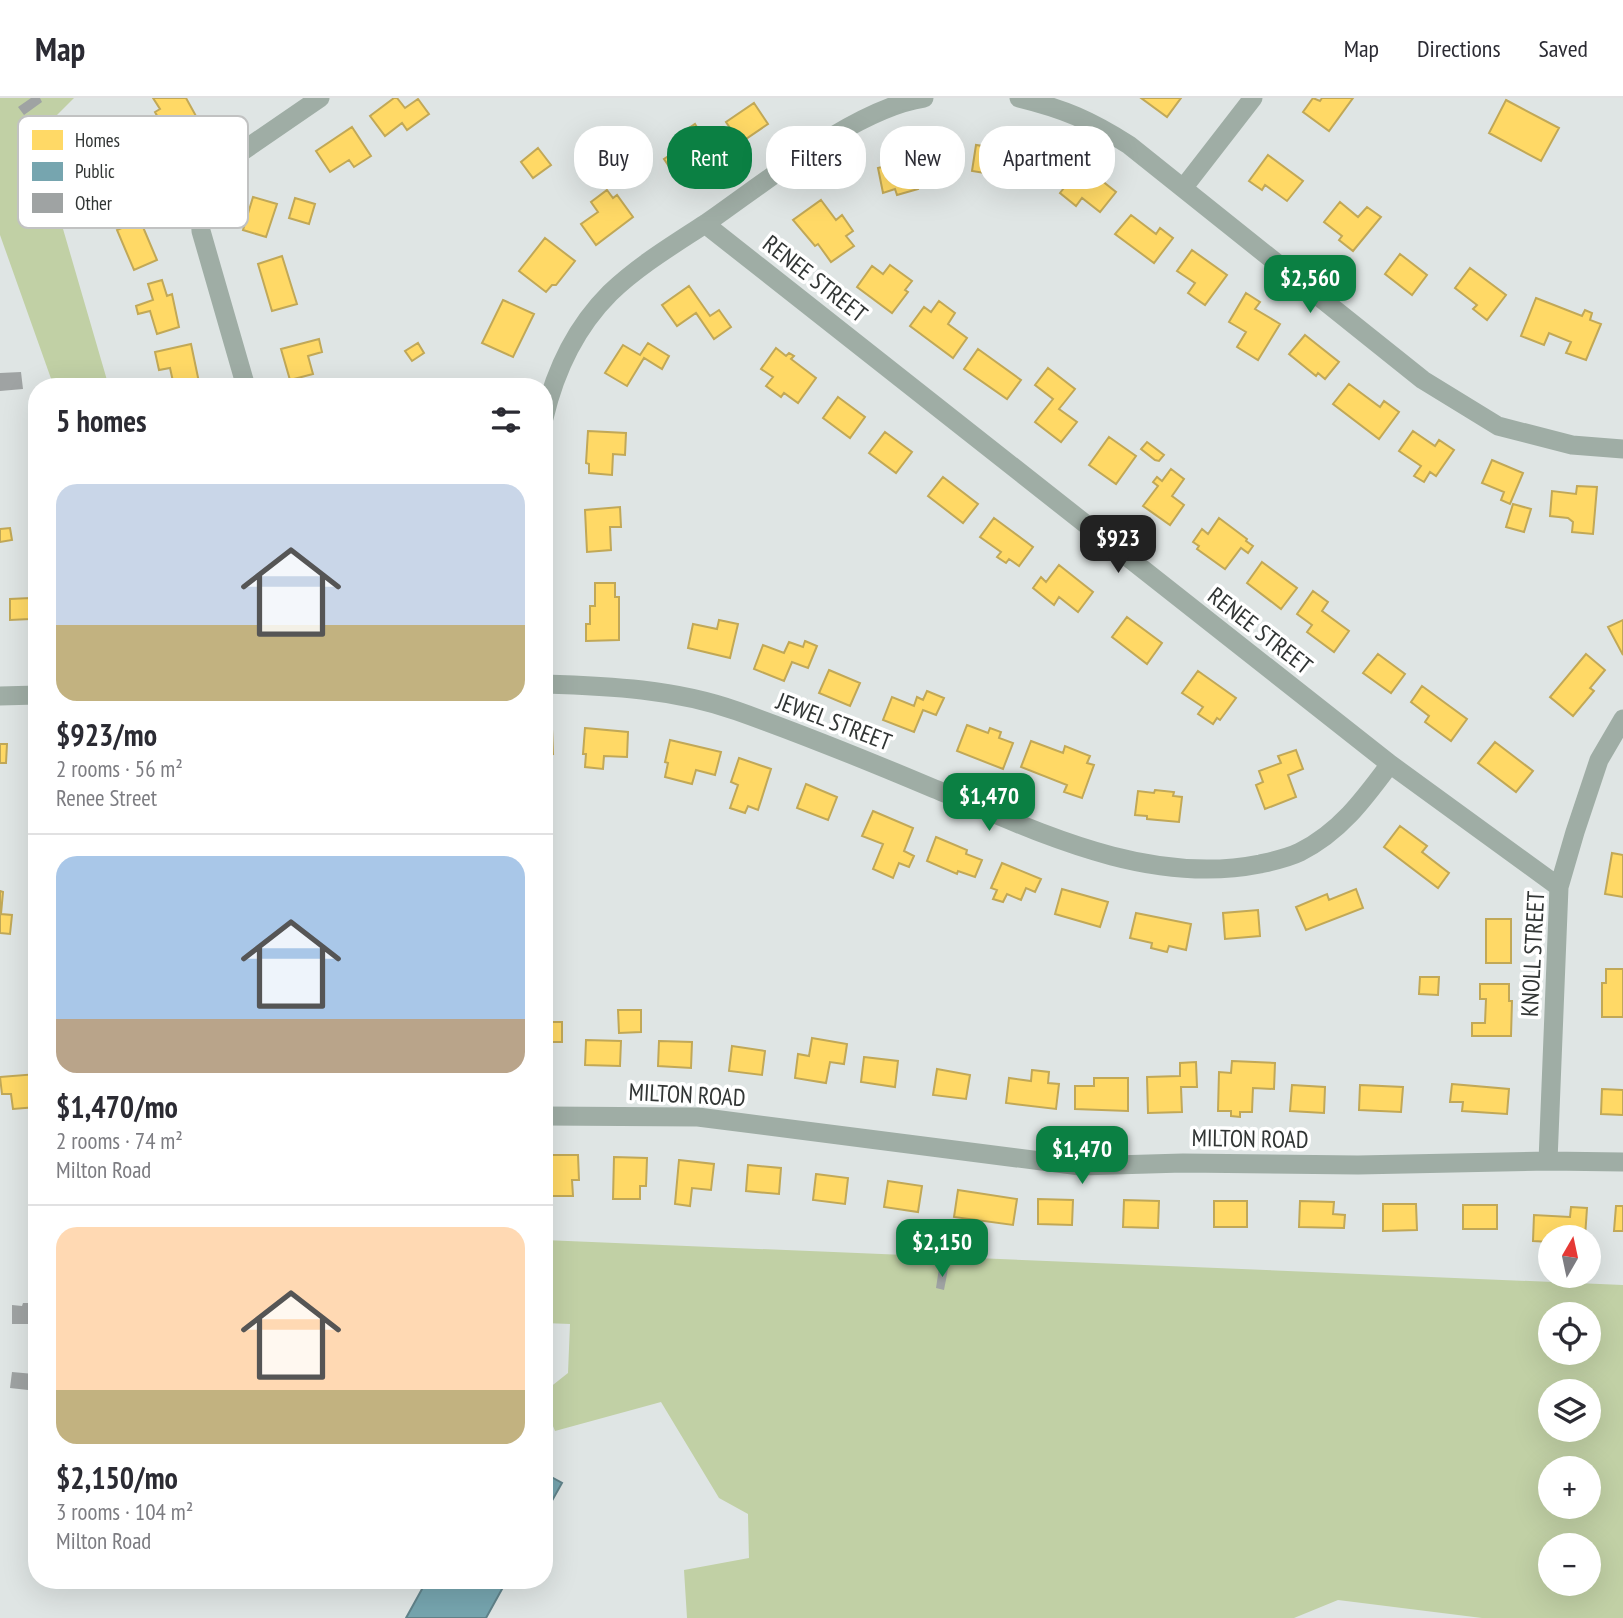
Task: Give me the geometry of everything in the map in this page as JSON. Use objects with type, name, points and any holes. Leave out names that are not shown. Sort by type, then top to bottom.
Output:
[{"type":"street","points":[[248,147],[320,98]]},
{"type":"street","points":[[553,387],[563,360],[583,326],[611,293],[791,164],[874,114],[924,98]]},
{"type":"street","points":[[1019,98],[1054,106],[1094,122],[1129,145],[1423,380],[1498,426],[1572,445],[1623,449]]},
{"type":"street","points":[[1184,187],[1253,98]]},
{"type":"street","name":"RENEE STREET","points":[[705,224],[1390,764],[1559,887]]},
{"type":"street","points":[[201,228],[243,378]]},
{"type":"street","name":"JEWEL STREET","points":[[553,685],[649,690],[699,700],[782,727],[1047,835],[1098,852],[1148,864],[1193,869],[1239,868],[1298,853],[1325,838],[1345,821],[1390,764]]},
{"type":"street","points":[[0,696],[28,695]]},
{"type":"street","name":"KNOLL STREET","points":[[1548,1161],[1559,887],[1599,760],[1623,719]]},
{"type":"street","name":"MILTON ROAD","points":[[553,1116],[698,1117],[1080,1166],[1183,1163],[1623,1163]]},
{"type":"green space","points":[[0,98],[74,98],[56,116],[18,116],[18,228],[63,228],[106,378],[51,378],[0,235]]},
{"type":"green space","points":[[553,1240],[1538,1281],[1538,1288],[1601,1288],[1601,1284],[1623,1285],[1623,1618],[1482,1618],[1338,1600],[1294,1618],[687,1618],[684,1570],[749,1558],[748,1514],[719,1498],[661,1402],[555,1431],[553,1385],[568,1373],[570,1324],[553,1323]]},
{"type":"building: Homes","points":[[153,98],[186,98],[196,116],[157,116],[155,112],[160,109]]},
{"type":"building: Homes","points":[[394,98],[405,108],[418,99],[429,114],[407,130],[402,123],[385,136],[370,116]]},
{"type":"building: Homes","points":[[1141,98],[1181,98],[1167,117]]},
{"type":"building: Homes","points":[[1313,98],[1320,101],[1322,98],[1353,98],[1329,131],[1303,112]]},
{"type":"building: Homes","points":[[1506,100],[1559,128],[1541,161],[1489,133]]},
{"type":"building: Homes","points":[[754,103],[768,124],[752,135],[752,126],[729,126],[726,122]]},
{"type":"building: Homes","points":[[352,127],[371,156],[354,167],[349,160],[330,172],[316,151]]},
{"type":"building: Homes","points":[[976,145],[979,145],[979,172],[972,171]]},
{"type":"building: Homes","points":[[538,148],[551,165],[533,178],[521,162]]},
{"type":"building: Homes","points":[[1268,155],[1303,181],[1287,201],[1265,185],[1262,190],[1249,181]]},
{"type":"building: Homes","points":[[895,189],[918,189],[897,195]]},
{"type":"building: Homes","points":[[1063,189],[1112,189],[1116,192],[1100,212],[1082,198],[1076,206],[1060,193]]},
{"type":"building: Homes","points":[[607,190],[613,198],[617,195],[633,217],[596,245],[581,224],[598,212],[591,202]]},
{"type":"building: Homes","points":[[253,197],[277,204],[266,237],[243,230],[248,228],[248,214]]},
{"type":"building: Homes","points":[[295,198],[315,204],[309,224],[289,218]]},
{"type":"building: Homes","points":[[821,200],[836,220],[842,215],[853,231],[846,236],[854,246],[831,262],[818,244],[815,246],[793,220]]},
{"type":"building: Homes","points":[[1340,202],[1358,217],[1367,207],[1381,217],[1353,251],[1339,240],[1342,236],[1324,222]]},
{"type":"building: Homes","points":[[1131,215],[1156,234],[1160,228],[1173,238],[1154,263],[1115,234]]},
{"type":"building: Homes","points":[[143,228],[157,260],[134,270],[117,230]]},
{"type":"building: Homes","points":[[545,238],[575,261],[556,285],[552,285],[546,292],[519,271]]},
{"type":"building: Homes","points":[[1192,250],[1227,275],[1205,305],[1188,293],[1195,283],[1177,271]]},
{"type":"building: Homes","points":[[1400,254],[1427,275],[1412,295],[1385,274]]},
{"type":"building: Homes","points":[[282,256],[297,304],[272,311],[258,264]]},
{"type":"building: Homes","points":[[890,265],[912,281],[905,290],[908,292],[892,313],[857,287],[872,266],[883,274]]},
{"type":"building: Homes","points":[[1470,268],[1506,295],[1487,320],[1473,309],[1477,305],[1455,288]]},
{"type":"building: Homes","points":[[162,280],[167,296],[172,294],[179,327],[157,334],[150,311],[138,314],[136,306],[153,300],[148,284]]},
{"type":"building: Homes","points":[[689,286],[710,316],[719,310],[731,327],[714,339],[696,313],[677,326],[662,305]]},
{"type":"building: Homes","points":[[1246,293],[1260,302],[1255,309],[1280,324],[1258,360],[1237,347],[1246,332],[1229,322]]},
{"type":"building: Homes","points":[[1536,298],[1582,316],[1585,310],[1592,313],[1590,320],[1601,324],[1586,360],[1566,353],[1571,342],[1549,333],[1544,345],[1521,336]]},
{"type":"building: Homes","points":[[503,300],[534,314],[513,357],[482,343]]},
{"type":"building: Homes","points":[[939,301],[955,313],[948,324],[967,338],[953,358],[910,326],[924,307],[931,312]]},
{"type":"building: Homes","points":[[1305,335],[1339,362],[1325,379],[1318,373],[1316,376],[1289,354]]},
{"type":"building: Homes","points":[[319,339],[322,352],[308,356],[313,374],[289,378],[281,349]]},
{"type":"building: Homes","points":[[418,343],[424,353],[412,361],[405,351]]},
{"type":"building: Homes","points":[[648,343],[669,356],[662,369],[644,358],[627,386],[605,373],[623,345],[640,355]]},
{"type":"building: Homes","points":[[191,344],[198,378],[172,378],[170,368],[159,370],[155,352]]},
{"type":"building: Homes","points":[[776,348],[786,356],[789,353],[794,356],[791,359],[816,378],[798,403],[784,393],[781,397],[766,386],[773,377],[761,369]]},
{"type":"building: Homes","points":[[978,349],[1021,380],[1007,399],[964,369]]},
{"type":"building: Homes","points":[[1048,368],[1075,389],[1059,409],[1077,422],[1061,442],[1035,422],[1053,399],[1035,385]]},
{"type":"building: Homes","points":[[1349,384],[1380,407],[1384,401],[1399,412],[1379,439],[1333,404]]},
{"type":"building: Homes","points":[[838,397],[865,417],[850,438],[823,418]]},
{"type":"building: Homes","points":[[588,431],[626,433],[625,455],[613,454],[612,475],[589,473],[589,464],[586,463]]},
{"type":"building: Homes","points":[[1413,431],[1435,446],[1439,440],[1454,450],[1436,476],[1430,472],[1424,482],[1414,476],[1421,466],[1399,451]]},
{"type":"building: Homes","points":[[885,432],[912,452],[896,473],[869,453]]},
{"type":"building: Homes","points":[[1109,437],[1136,456],[1116,484],[1089,465]]},
{"type":"building: Homes","points":[[1147,442],[1164,455],[1159,461],[1141,449]]},
{"type":"building: Homes","points":[[1492,460],[1523,473],[1510,504],[1501,500],[1504,492],[1482,483]]},
{"type":"building: Homes","points":[[1171,469],[1184,479],[1172,496],[1184,505],[1170,525],[1143,506],[1158,486],[1153,482],[1157,477],[1162,481]]},
{"type":"building: Homes","points":[[943,477],[978,504],[963,523],[928,496]]},
{"type":"building: Homes","points":[[1577,486],[1597,487],[1593,534],[1572,532],[1573,522],[1568,518],[1550,516],[1552,491],[1576,494]]},
{"type":"building: Homes","points":[[1513,504],[1531,509],[1524,532],[1506,527]]},
{"type":"building: Homes","points":[[620,507],[621,527],[610,527],[611,550],[587,552],[585,510]]},
{"type":"building: Homes","points":[[994,518],[1033,547],[1019,566],[1009,559],[1006,563],[997,557],[1001,552],[980,537]]},
{"type":"building: Homes","points":[[1219,518],[1253,546],[1248,553],[1241,548],[1225,569],[1197,549],[1199,546],[1193,542],[1202,529],[1208,534]]},
{"type":"building: Homes","points":[[10,528],[12,540],[0,542],[0,529]]},
{"type":"building: Homes","points":[[1262,562],[1297,588],[1281,609],[1247,583]]},
{"type":"building: Homes","points":[[1059,565],[1093,592],[1078,612],[1059,597],[1054,605],[1033,588],[1041,577],[1046,582]]},
{"type":"building: Homes","points":[[595,583],[615,583],[615,597],[619,597],[619,640],[586,641],[590,606],[595,606]]},
{"type":"building: Homes","points":[[1313,591],[1328,602],[1322,611],[1349,631],[1334,652],[1307,632],[1312,625],[1297,614]]},
{"type":"building: Homes","points":[[28,598],[28,619],[10,620],[10,599]]},
{"type":"building: Homes","points":[[1127,617],[1162,643],[1147,664],[1112,637]]},
{"type":"building: Homes","points":[[719,620],[738,624],[730,658],[688,648],[693,624],[717,629]]},
{"type":"building: Homes","points":[[1623,620],[1623,655],[1608,627]]},
{"type":"building: Homes","points":[[805,641],[817,646],[808,668],[792,662],[784,681],[754,669],[763,645],[784,653],[789,642],[803,647]]},
{"type":"building: Homes","points":[[1378,654],[1405,674],[1391,693],[1363,673]]},
{"type":"building: Homes","points":[[1586,654],[1605,670],[1590,688],[1594,691],[1573,716],[1550,697]]},
{"type":"building: Homes","points":[[829,670],[860,683],[850,706],[819,693]]},
{"type":"building: Homes","points":[[1198,671],[1236,698],[1220,720],[1217,718],[1213,724],[1198,714],[1203,707],[1182,693]]},
{"type":"building: Homes","points":[[1422,686],[1467,719],[1451,741],[1425,722],[1429,716],[1411,702]]},
{"type":"building: Homes","points":[[927,691],[944,698],[936,715],[923,710],[914,732],[883,720],[892,697],[914,706],[917,697],[923,700]]},
{"type":"building: Homes","points":[[967,725],[988,733],[990,728],[1001,732],[999,738],[1013,743],[1003,769],[957,751]]},
{"type":"building: Homes","points":[[585,728],[628,732],[627,757],[604,756],[603,769],[585,767]]},
{"type":"building: Homes","points":[[670,740],[721,752],[715,775],[696,770],[692,784],[665,777]]},
{"type":"building: Homes","points":[[1031,741],[1063,753],[1065,746],[1090,756],[1087,763],[1094,765],[1082,798],[1064,792],[1067,785],[1021,767]]},
{"type":"building: Homes","points":[[1495,742],[1533,771],[1516,792],[1478,763]]},
{"type":"building: Homes","points":[[0,744],[7,744],[6,763],[0,763]]},
{"type":"building: Homes","points":[[1296,750],[1303,769],[1288,775],[1296,797],[1265,809],[1256,785],[1263,782],[1259,771],[1281,763],[1278,756]]},
{"type":"building: Homes","points":[[739,758],[771,769],[758,810],[748,806],[745,813],[730,808],[738,785],[731,782]]},
{"type":"building: Homes","points":[[806,784],[837,797],[828,820],[797,808]]},
{"type":"building: Homes","points":[[1155,790],[1174,792],[1173,796],[1182,797],[1179,822],[1135,815],[1138,791],[1154,793]]},
{"type":"building: Homes","points":[[873,811],[913,828],[904,851],[914,856],[909,867],[899,863],[893,878],[873,869],[883,844],[862,836]]},
{"type":"building: Homes","points":[[1400,826],[1427,846],[1422,852],[1449,873],[1438,888],[1384,847]]},
{"type":"building: Homes","points":[[936,837],[967,850],[966,854],[982,860],[975,877],[958,871],[957,874],[927,861]]},
{"type":"building: Homes","points":[[1612,853],[1623,855],[1623,897],[1605,894]]},
{"type":"building: Homes","points":[[1002,863],[1041,879],[1035,892],[1026,888],[1021,900],[1007,894],[1003,902],[993,899],[997,890],[991,888]]},
{"type":"building: Homes","points":[[1062,889],[1108,902],[1100,927],[1055,914]]},
{"type":"building: Homes","points":[[1356,889],[1363,908],[1306,930],[1296,907],[1327,894],[1329,900]]},
{"type":"building: Homes","points":[[0,891],[3,892],[1,914],[12,915],[10,934],[0,933]]},
{"type":"building: Homes","points":[[1258,910],[1260,936],[1225,939],[1223,913]]},
{"type":"building: Homes","points":[[1136,913],[1191,924],[1186,950],[1169,946],[1167,952],[1151,948],[1152,943],[1130,938]]},
{"type":"building: Homes","points":[[1486,919],[1511,919],[1511,963],[1486,963]]},
{"type":"building: Homes","points":[[1606,969],[1623,969],[1623,1017],[1602,1017],[1602,983],[1606,983]]},
{"type":"building: Homes","points":[[1420,977],[1439,977],[1438,995],[1419,994]]},
{"type":"building: Homes","points":[[1480,984],[1509,984],[1509,1001],[1512,1001],[1511,1036],[1472,1036],[1472,1023],[1485,1023],[1486,999],[1480,999]]},
{"type":"building: Homes","points":[[618,1010],[641,1010],[641,1032],[619,1033]]},
{"type":"building: Homes","points":[[553,1022],[562,1022],[562,1042],[553,1042]]},
{"type":"building: Homes","points":[[812,1038],[847,1044],[844,1064],[830,1062],[826,1083],[795,1078],[798,1054],[809,1056]]},
{"type":"building: Homes","points":[[586,1040],[621,1041],[620,1066],[585,1065]]},
{"type":"building: Homes","points":[[659,1041],[692,1042],[691,1068],[658,1066]]},
{"type":"building: Homes","points":[[732,1046],[765,1051],[762,1075],[729,1071]]},
{"type":"building: Homes","points":[[864,1057],[898,1061],[895,1087],[861,1082]]},
{"type":"building: Homes","points":[[1232,1061],[1275,1063],[1274,1089],[1253,1088],[1252,1112],[1240,1112],[1240,1117],[1231,1116],[1231,1111],[1218,1111],[1219,1072],[1231,1073]]},
{"type":"building: Homes","points":[[1196,1062],[1197,1087],[1181,1087],[1182,1112],[1148,1113],[1147,1077],[1180,1076],[1180,1063]]},
{"type":"building: Homes","points":[[937,1069],[970,1075],[966,1099],[933,1095]]},
{"type":"building: Homes","points":[[1032,1070],[1049,1072],[1048,1083],[1059,1084],[1056,1109],[1006,1103],[1009,1078],[1031,1081]]},
{"type":"building: Homes","points":[[28,1075],[28,1108],[13,1109],[11,1094],[2,1094],[0,1077]]},
{"type":"building: Homes","points":[[1094,1078],[1128,1078],[1128,1111],[1075,1109],[1075,1086],[1094,1086]]},
{"type":"building: Homes","points":[[1452,1084],[1509,1089],[1507,1114],[1462,1111],[1463,1102],[1450,1102]]},
{"type":"building: Homes","points":[[1292,1085],[1325,1087],[1324,1113],[1290,1111]]},
{"type":"building: Homes","points":[[1360,1085],[1403,1087],[1401,1112],[1359,1110]]},
{"type":"building: Homes","points":[[1602,1089],[1623,1090],[1623,1115],[1601,1114]]},
{"type":"building: Homes","points":[[553,1155],[578,1155],[579,1180],[572,1180],[573,1196],[553,1196]]},
{"type":"building: Homes","points":[[614,1157],[647,1158],[646,1186],[640,1186],[640,1199],[613,1199]]},
{"type":"building: Homes","points":[[679,1160],[714,1164],[711,1190],[692,1188],[690,1206],[675,1204]]},
{"type":"building: Homes","points":[[748,1165],[781,1168],[779,1194],[746,1191]]},
{"type":"building: Homes","points":[[816,1174],[848,1178],[845,1204],[813,1200]]},
{"type":"building: Homes","points":[[888,1181],[922,1186],[918,1212],[884,1207]]},
{"type":"building: Homes","points":[[958,1190],[1017,1199],[1013,1225],[954,1217]]},
{"type":"building: Homes","points":[[1038,1199],[1073,1200],[1072,1225],[1038,1224]]},
{"type":"building: Homes","points":[[1124,1200],[1159,1201],[1158,1228],[1123,1227]]},
{"type":"building: Homes","points":[[1214,1201],[1247,1201],[1247,1227],[1214,1227]]},
{"type":"building: Homes","points":[[1300,1201],[1334,1202],[1333,1214],[1345,1215],[1344,1228],[1299,1227]]},
{"type":"building: Homes","points":[[1383,1204],[1416,1204],[1417,1230],[1383,1231]]},
{"type":"building: Homes","points":[[1463,1205],[1497,1205],[1497,1229],[1463,1229]]},
{"type":"building: Homes","points":[[1616,1206],[1623,1206],[1623,1231],[1614,1231]]},
{"type":"building: Homes","points":[[1571,1207],[1587,1208],[1586,1225],[1538,1225],[1538,1241],[1533,1241],[1534,1215],[1570,1217]]},
{"type":"building: Public","points":[[553,1478],[562,1483],[553,1499]]},
{"type":"building: Public","points":[[422,1589],[502,1589],[486,1618],[406,1618]]},
{"type":"building: Other","points":[[31,98],[40,98],[42,102],[24,115],[18,107]]},
{"type":"building: Other","points":[[21,372],[23,389],[0,391],[0,373]]},
{"type":"building: Other","points":[[939,1268],[948,1269],[944,1290],[936,1288]]},
{"type":"building: Other","points":[[23,1303],[28,1303],[28,1324],[12,1324],[12,1305],[22,1306]]},
{"type":"building: Other","points":[[12,1372],[28,1373],[28,1390],[10,1388]]}]
